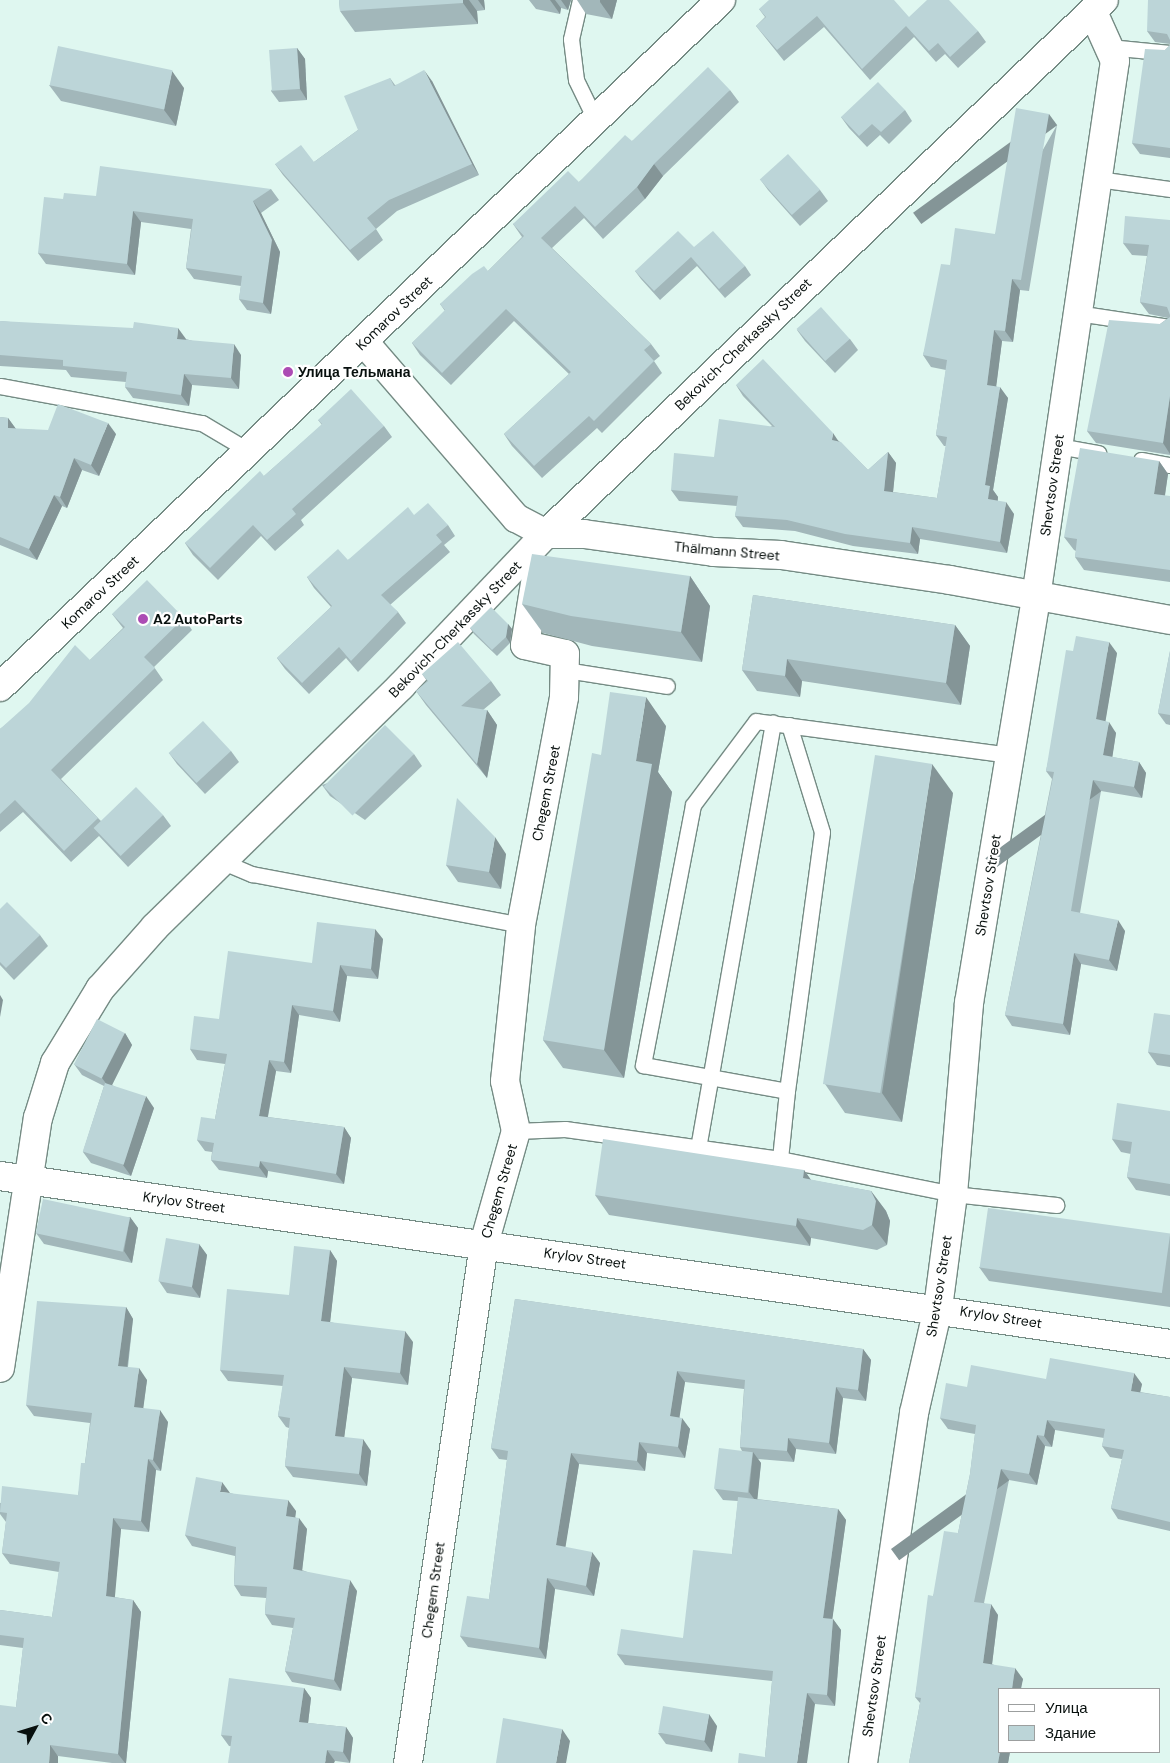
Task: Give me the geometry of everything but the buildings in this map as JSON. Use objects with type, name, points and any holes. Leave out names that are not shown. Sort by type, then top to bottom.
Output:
[{"type":"street","name":"Komarov Street","points":[[0,687],[721,0]]},
{"type":"street","name":"Shevtsov Street","points":[[863,1763],[914,1413],[938,1308],[953,1194],[969,1003],[1036,597],[1115,61],[1109,47],[1099,6]]},
{"type":"street","name":"Bekovich-Cherkassky Street","points":[[0,1368],[29,1181],[30,1150],[55,1063],[74,1026],[149,934],[401,686],[546,534],[1099,6]]},
{"type":"street","name":"Thälmann Street","points":[[364,342],[516,518],[546,534],[584,534],[714,552],[780,555],[1170,620]]},
{"type":"street","points":[[546,534],[525,645],[566,654],[566,670]]},
{"type":"street","name":"Chegem Street","points":[[408,1763],[484,1244],[516,1131],[505,1081],[521,924],[566,670]]},
{"type":"street","name":"Krylov Street","points":[[0,1176],[938,1308],[1170,1344]]},
{"type":"lane","points":[[580,0],[571,39],[576,80],[595,119]]},
{"type":"lane","points":[[1109,47],[1170,53]]},
{"type":"lane","points":[[1098,179],[1170,190]]},
{"type":"lane","points":[[1078,313],[1170,327]]},
{"type":"lane","points":[[0,386],[202,423],[249,451]]},
{"type":"lane","points":[[1058,446],[1170,465]]},
{"type":"lane","points":[[566,670],[667,686]]},
{"type":"lane","points":[[787,1091],[644,1065],[693,805],[756,721],[1010,755]]},
{"type":"lane","points":[[698,1148],[708,1077],[773,723]]},
{"type":"lane","points":[[780,1159],[787,1091],[822,832],[789,725]]},
{"type":"lane","points":[[222,861],[252,874],[521,924]]},
{"type":"lane","points":[[516,1131],[565,1129],[780,1159],[953,1194],[1056,1205]]},
{"type":"place","name":"Улица Тельмана","points":[[288,372]]},
{"type":"place","name":"A2 AutoParts","points":[[143,619]]}]
